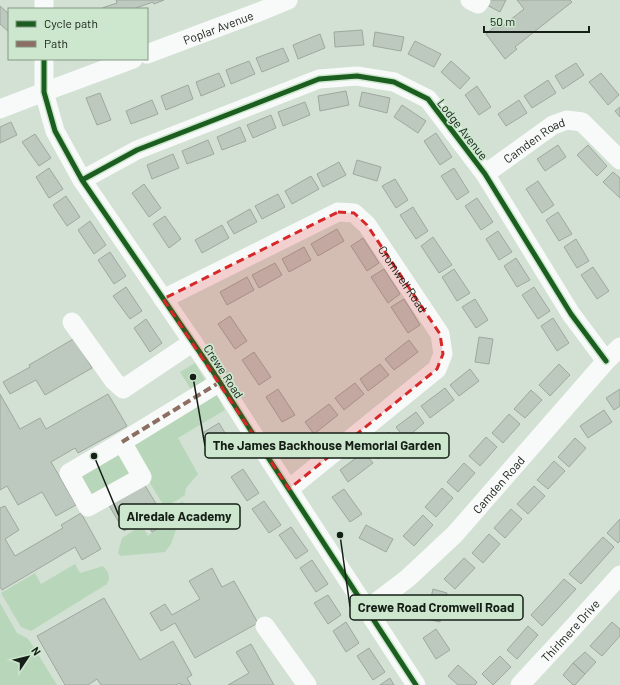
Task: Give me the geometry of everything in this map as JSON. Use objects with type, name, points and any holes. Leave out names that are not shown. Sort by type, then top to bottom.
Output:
[{"type":"street","name":"Poplar Avenue","points":[[148,54],[288,0]]},
{"type":"street","points":[[470,0],[478,4],[481,0]]},
{"type":"street","name":"Crewe Road","points":[[44,60],[44,92],[55,131],[82,180],[220,382],[366,610],[416,685]]},
{"type":"street","points":[[0,110],[130,60]]},
{"type":"street","name":"Lodge Avenue","points":[[82,180],[137,150],[319,79],[357,76],[394,82],[428,99],[485,174],[571,314],[606,362]]},
{"type":"street","name":"Camden Road","points":[[485,174],[553,125],[568,120],[582,122],[620,160]]},
{"type":"street","name":"Cromwell Road","points":[[163,299],[338,212],[354,213],[368,225],[440,334],[443,354],[437,369],[289,489]]},
{"type":"street","points":[[72,322],[114,381],[123,389],[193,342]]},
{"type":"street","name":"Camden Road","points":[[366,610],[408,578],[455,534],[620,347]]},
{"type":"street","points":[[122,442],[220,382]]},
{"type":"street","name":"Thirlmere Drive","points":[[520,685],[568,634],[620,575]]},
{"type":"street","points":[[265,626],[307,685]]},
{"type":"highlighted area","points":[[338,212],[354,213],[367,225],[440,334],[443,354],[437,369],[289,489],[163,299]]},
{"type":"green space","points":[[195,363],[206,382],[192,391],[180,372]]},
{"type":"green space","points":[[215,392],[225,410],[178,438],[198,474],[186,488],[185,495],[165,508],[132,453],[136,440]]},
{"type":"green space","points":[[120,450],[135,474],[94,498],[79,473]]},
{"type":"green space","points":[[183,501],[184,507],[171,544],[165,552],[121,556],[118,553],[122,538],[142,525],[148,536],[152,532],[170,522],[165,513]]},
{"type":"green space","points":[[75,564],[80,573],[103,566],[109,575],[107,584],[31,631],[21,627],[1,593],[35,573],[41,584]]},
{"type":"green space","points":[[0,603],[17,633],[27,638],[31,643],[57,685],[0,685]]},
{"type":"building","points":[[116,0],[164,0],[136,8],[102,8],[117,3]]},
{"type":"building","points":[[487,0],[506,0],[500,12],[485,4]]},
{"type":"building","points":[[517,0],[570,0],[572,2],[515,47],[517,49],[505,59],[486,34],[498,24],[500,28],[524,9]]},
{"type":"building","points":[[0,6],[8,13],[8,31],[0,24]]},
{"type":"building","points":[[362,30],[364,45],[335,47],[334,32]]},
{"type":"building","points":[[375,32],[404,37],[401,51],[373,46]]},
{"type":"building","points":[[320,34],[325,48],[298,59],[293,45]]},
{"type":"building","points":[[415,41],[441,54],[434,67],[408,54]]},
{"type":"building","points":[[283,48],[289,61],[262,72],[256,58]]},
{"type":"building","points":[[249,61],[255,74],[231,84],[226,70]]},
{"type":"building","points":[[451,61],[470,78],[460,89],[441,72]]},
{"type":"building","points":[[576,63],[584,75],[563,89],[555,76]]},
{"type":"building","points":[[219,73],[225,86],[201,96],[196,82]]},
{"type":"building","points":[[601,73],[619,95],[608,105],[589,82]]},
{"type":"building","points":[[548,80],[556,93],[532,108],[524,96]]},
{"type":"building","points":[[188,85],[193,99],[166,110],[161,96]]},
{"type":"building","points":[[477,86],[491,107],[479,115],[465,95]]},
{"type":"building","points":[[346,91],[349,105],[320,111],[318,96]]},
{"type":"building","points":[[362,92],[390,98],[387,113],[359,106]]},
{"type":"building","points":[[100,93],[111,120],[97,125],[86,98]]},
{"type":"building","points":[[152,100],[158,114],[131,124],[126,111]]},
{"type":"building","points":[[519,100],[527,113],[506,126],[498,114]]},
{"type":"building","points":[[305,102],[310,115],[283,126],[278,112]]},
{"type":"building","points":[[402,105],[426,121],[418,133],[394,117]]},
{"type":"building","points":[[620,107],[620,117],[615,111]]},
{"type":"building","points":[[271,115],[276,128],[253,138],[247,125]]},
{"type":"building","points":[[11,122],[17,135],[0,143],[0,127]]},
{"type":"building","points":[[240,127],[246,141],[222,150],[217,137]]},
{"type":"building","points":[[436,133],[452,157],[440,165],[424,141]]},
{"type":"building","points":[[35,134],[51,158],[39,166],[22,142]]},
{"type":"building","points":[[208,140],[214,154],[187,164],[182,151]]},
{"type":"building","points":[[558,145],[566,157],[545,171],[537,159]]},
{"type":"building","points":[[588,145],[607,166],[597,176],[577,155]]},
{"type":"building","points":[[173,154],[179,168],[152,179],[147,165]]},
{"type":"building","points":[[357,160],[381,167],[377,181],[353,174]]},
{"type":"building","points":[[339,162],[346,175],[323,187],[317,174]]},
{"type":"building","points":[[49,168],[63,189],[49,198],[36,177]]},
{"type":"building","points":[[454,168],[469,192],[457,200],[441,176]]},
{"type":"building","points":[[613,172],[620,178],[620,198],[603,182]]},
{"type":"building","points":[[311,176],[319,189],[292,204],[285,191]]},
{"type":"building","points":[[395,179],[408,200],[396,208],[382,186]]},
{"type":"building","points":[[538,181],[554,205],[542,213],[526,189]]},
{"type":"building","points":[[144,184],[161,208],[149,217],[132,193]]},
{"type":"building","points":[[278,194],[285,207],[262,219],[255,206]]},
{"type":"building","points":[[66,196],[80,217],[67,226],[53,205]]},
{"type":"building","points":[[477,198],[493,222],[481,230],[465,206]]},
{"type":"building","points":[[413,207],[428,231],[416,239],[400,215]]},
{"type":"building","points":[[250,209],[257,222],[234,234],[227,222]]},
{"type":"building","points":[[558,212],[572,234],[559,241],[546,220]]},
{"type":"building","points":[[165,216],[181,239],[169,248],[153,224]]},
{"type":"building","points":[[90,221],[106,245],[94,254],[78,230]]},
{"type":"building","points":[[222,225],[229,238],[202,253],[195,240]]},
{"type":"building","points":[[337,229],[344,241],[318,256],[311,244]]},
{"type":"building","points":[[498,231],[512,252],[499,260],[486,239]]},
{"type":"building","points":[[433,237],[452,265],[439,273],[421,246]]},
{"type":"building","points":[[363,238],[379,263],[367,271],[351,246]]},
{"type":"building","points":[[576,239],[589,261],[577,268],[564,247]]},
{"type":"building","points":[[304,247],[311,260],[289,272],[282,259]]},
{"type":"building","points":[[110,252],[126,276],[114,284],[98,260]]},
{"type":"building","points":[[516,258],[530,280],[517,287],[504,266]]},
{"type":"building","points":[[275,263],[282,275],[259,288],[252,275]]},
{"type":"building","points":[[593,267],[609,291],[597,299],[581,275]]},
{"type":"building","points":[[384,269],[400,294],[388,303],[371,277]]},
{"type":"building","points":[[454,269],[470,293],[457,301],[442,277]]},
{"type":"building","points":[[247,277],[254,290],[227,305],[220,292]]},
{"type":"building","points":[[126,287],[142,311],[130,319],[113,296]]},
{"type":"building","points":[[534,287],[550,311],[538,319],[522,295]]},
{"type":"building","points":[[404,299],[420,325],[408,333],[391,307]]},
{"type":"building","points":[[475,299],[488,320],[476,328],[462,307]]},
{"type":"building","points":[[230,316],[247,341],[235,349],[218,324]]},
{"type":"building","points":[[553,318],[569,343],[557,351],[541,326]]},
{"type":"building","points":[[146,319],[162,343],[150,352],[134,328]]},
{"type":"building","points":[[479,337],[493,339],[489,364],[475,362]]},
{"type":"building","points":[[75,338],[92,368],[45,395],[36,380],[10,394],[3,382],[30,367],[29,365]]},
{"type":"building","points":[[409,340],[418,352],[394,370],[385,359]]},
{"type":"building","points":[[254,352],[271,377],[259,385],[242,360]]},
{"type":"building","points":[[380,364],[389,375],[368,391],[360,379]]},
{"type":"building","points":[[559,364],[570,375],[550,396],[539,385]]},
{"type":"building","points":[[470,369],[479,381],[459,396],[450,385]]},
{"type":"building","points":[[355,383],[364,394],[344,410],[335,398]]},
{"type":"building","points":[[445,388],[454,400],[430,418],[421,406]]},
{"type":"building","points":[[278,389],[295,415],[282,422],[266,397]]},
{"type":"building","points":[[620,389],[620,406],[614,410],[606,398]]},
{"type":"building","points":[[531,390],[542,400],[525,418],[514,409]]},
{"type":"building","points":[[0,394],[20,429],[40,418],[46,429],[108,394],[127,426],[78,453],[75,448],[51,462],[76,505],[56,516],[42,492],[18,505],[7,486],[0,490]]},
{"type":"building","points":[[329,404],[338,415],[314,434],[305,422]]},
{"type":"building","points":[[604,410],[612,422],[588,438],[580,426]]},
{"type":"building","points":[[416,412],[424,423],[405,439],[396,427]]},
{"type":"building","points":[[509,414],[520,424],[503,443],[492,433]]},
{"type":"building","points":[[219,423],[233,446],[219,455],[204,432]]},
{"type":"building","points":[[389,432],[398,444],[378,459],[369,447]]},
{"type":"building","points":[[486,437],[497,447],[480,466],[469,456]]},
{"type":"building","points":[[575,438],[586,448],[569,467],[558,457]]},
{"type":"building","points":[[364,452],[373,463],[348,482],[340,470]]},
{"type":"building","points":[[554,461],[565,471],[548,489],[537,480]]},
{"type":"building","points":[[464,463],[475,473],[458,492],[447,482]]},
{"type":"building","points":[[243,469],[259,493],[247,501],[231,477]]},
{"type":"building","points":[[143,482],[161,512],[157,515],[159,517],[165,513],[170,521],[152,532],[148,526],[155,522],[151,515],[124,531],[107,502]]},
{"type":"building","points":[[534,486],[545,496],[528,514],[517,504]]},
{"type":"building","points":[[442,488],[453,498],[436,517],[425,507]]},
{"type":"building","points":[[344,489],[362,514],[350,522],[332,497]]},
{"type":"building","points":[[264,501],[281,525],[269,533],[252,509]]},
{"type":"building","points":[[5,506],[19,530],[5,539],[15,556],[63,528],[61,525],[81,513],[101,549],[82,560],[75,547],[2,590],[0,587],[0,508]]},
{"type":"building","points":[[511,509],[522,519],[505,538],[494,528]]},
{"type":"building","points":[[423,515],[433,525],[414,546],[403,536]]},
{"type":"building","points":[[620,519],[620,541],[618,543],[607,533]]},
{"type":"building","points":[[366,525],[393,539],[386,552],[359,538]]},
{"type":"building","points":[[291,527],[308,551],[296,559],[279,535]]},
{"type":"building","points":[[489,534],[500,544],[483,563],[472,553]]},
{"type":"building","points":[[603,537],[614,547],[581,584],[569,574]]},
{"type":"building","points":[[464,558],[475,568],[455,589],[444,579]]},
{"type":"building","points":[[312,560],[328,584],[316,592],[300,568]]},
{"type":"building","points":[[212,568],[222,587],[234,581],[258,623],[195,658],[175,623],[161,631],[150,613],[165,604],[172,615],[200,599],[189,581]]},
{"type":"building","points":[[564,579],[576,589],[542,626],[531,615]]},
{"type":"building","points":[[433,589],[447,593],[440,622],[426,619]]},
{"type":"building","points":[[328,595],[341,615],[328,624],[314,603]]},
{"type":"building","points":[[104,598],[140,660],[173,641],[192,675],[187,678],[191,685],[181,685],[180,683],[176,685],[101,685],[97,679],[88,685],[65,685],[37,636]]},
{"type":"building","points":[[346,622],[359,643],[346,652],[333,631]]},
{"type":"building","points":[[612,622],[620,629],[620,636],[602,656],[590,646]]},
{"type":"building","points":[[528,626],[538,635],[517,659],[507,650]]},
{"type":"building","points":[[436,629],[450,650],[436,659],[423,638]]},
{"type":"building","points":[[251,644],[274,685],[228,685],[249,673],[236,652]]},
{"type":"building","points":[[369,648],[385,672],[373,680],[357,656]]},
{"type":"building","points":[[585,652],[596,662],[585,674],[573,663]]},
{"type":"building","points":[[500,656],[511,667],[493,685],[482,674]]},
{"type":"building","points":[[573,663],[585,674],[575,685],[573,685],[563,675]]},
{"type":"building","points":[[458,665],[477,682],[475,685],[458,685],[448,676]]},
{"type":"building","points":[[390,678],[394,685],[380,685]]},
{"type":"marked path","points":[[122,442],[220,382]]},
{"type":"cycle path","points":[[44,60],[44,92],[55,131],[82,180],[216,376],[416,685]]},
{"type":"cycle path","points":[[82,180],[137,150],[319,79],[357,76],[394,82],[428,99],[485,174],[571,314],[606,361]]},
{"type":"place","name":"The James Backhouse Memorial Garden","points":[[193,377]]},
{"type":"place","name":"Airedale Academy","points":[[94,456]]},
{"type":"place","name":"Crewe Road Cromwell Road","points":[[340,535]]}]
